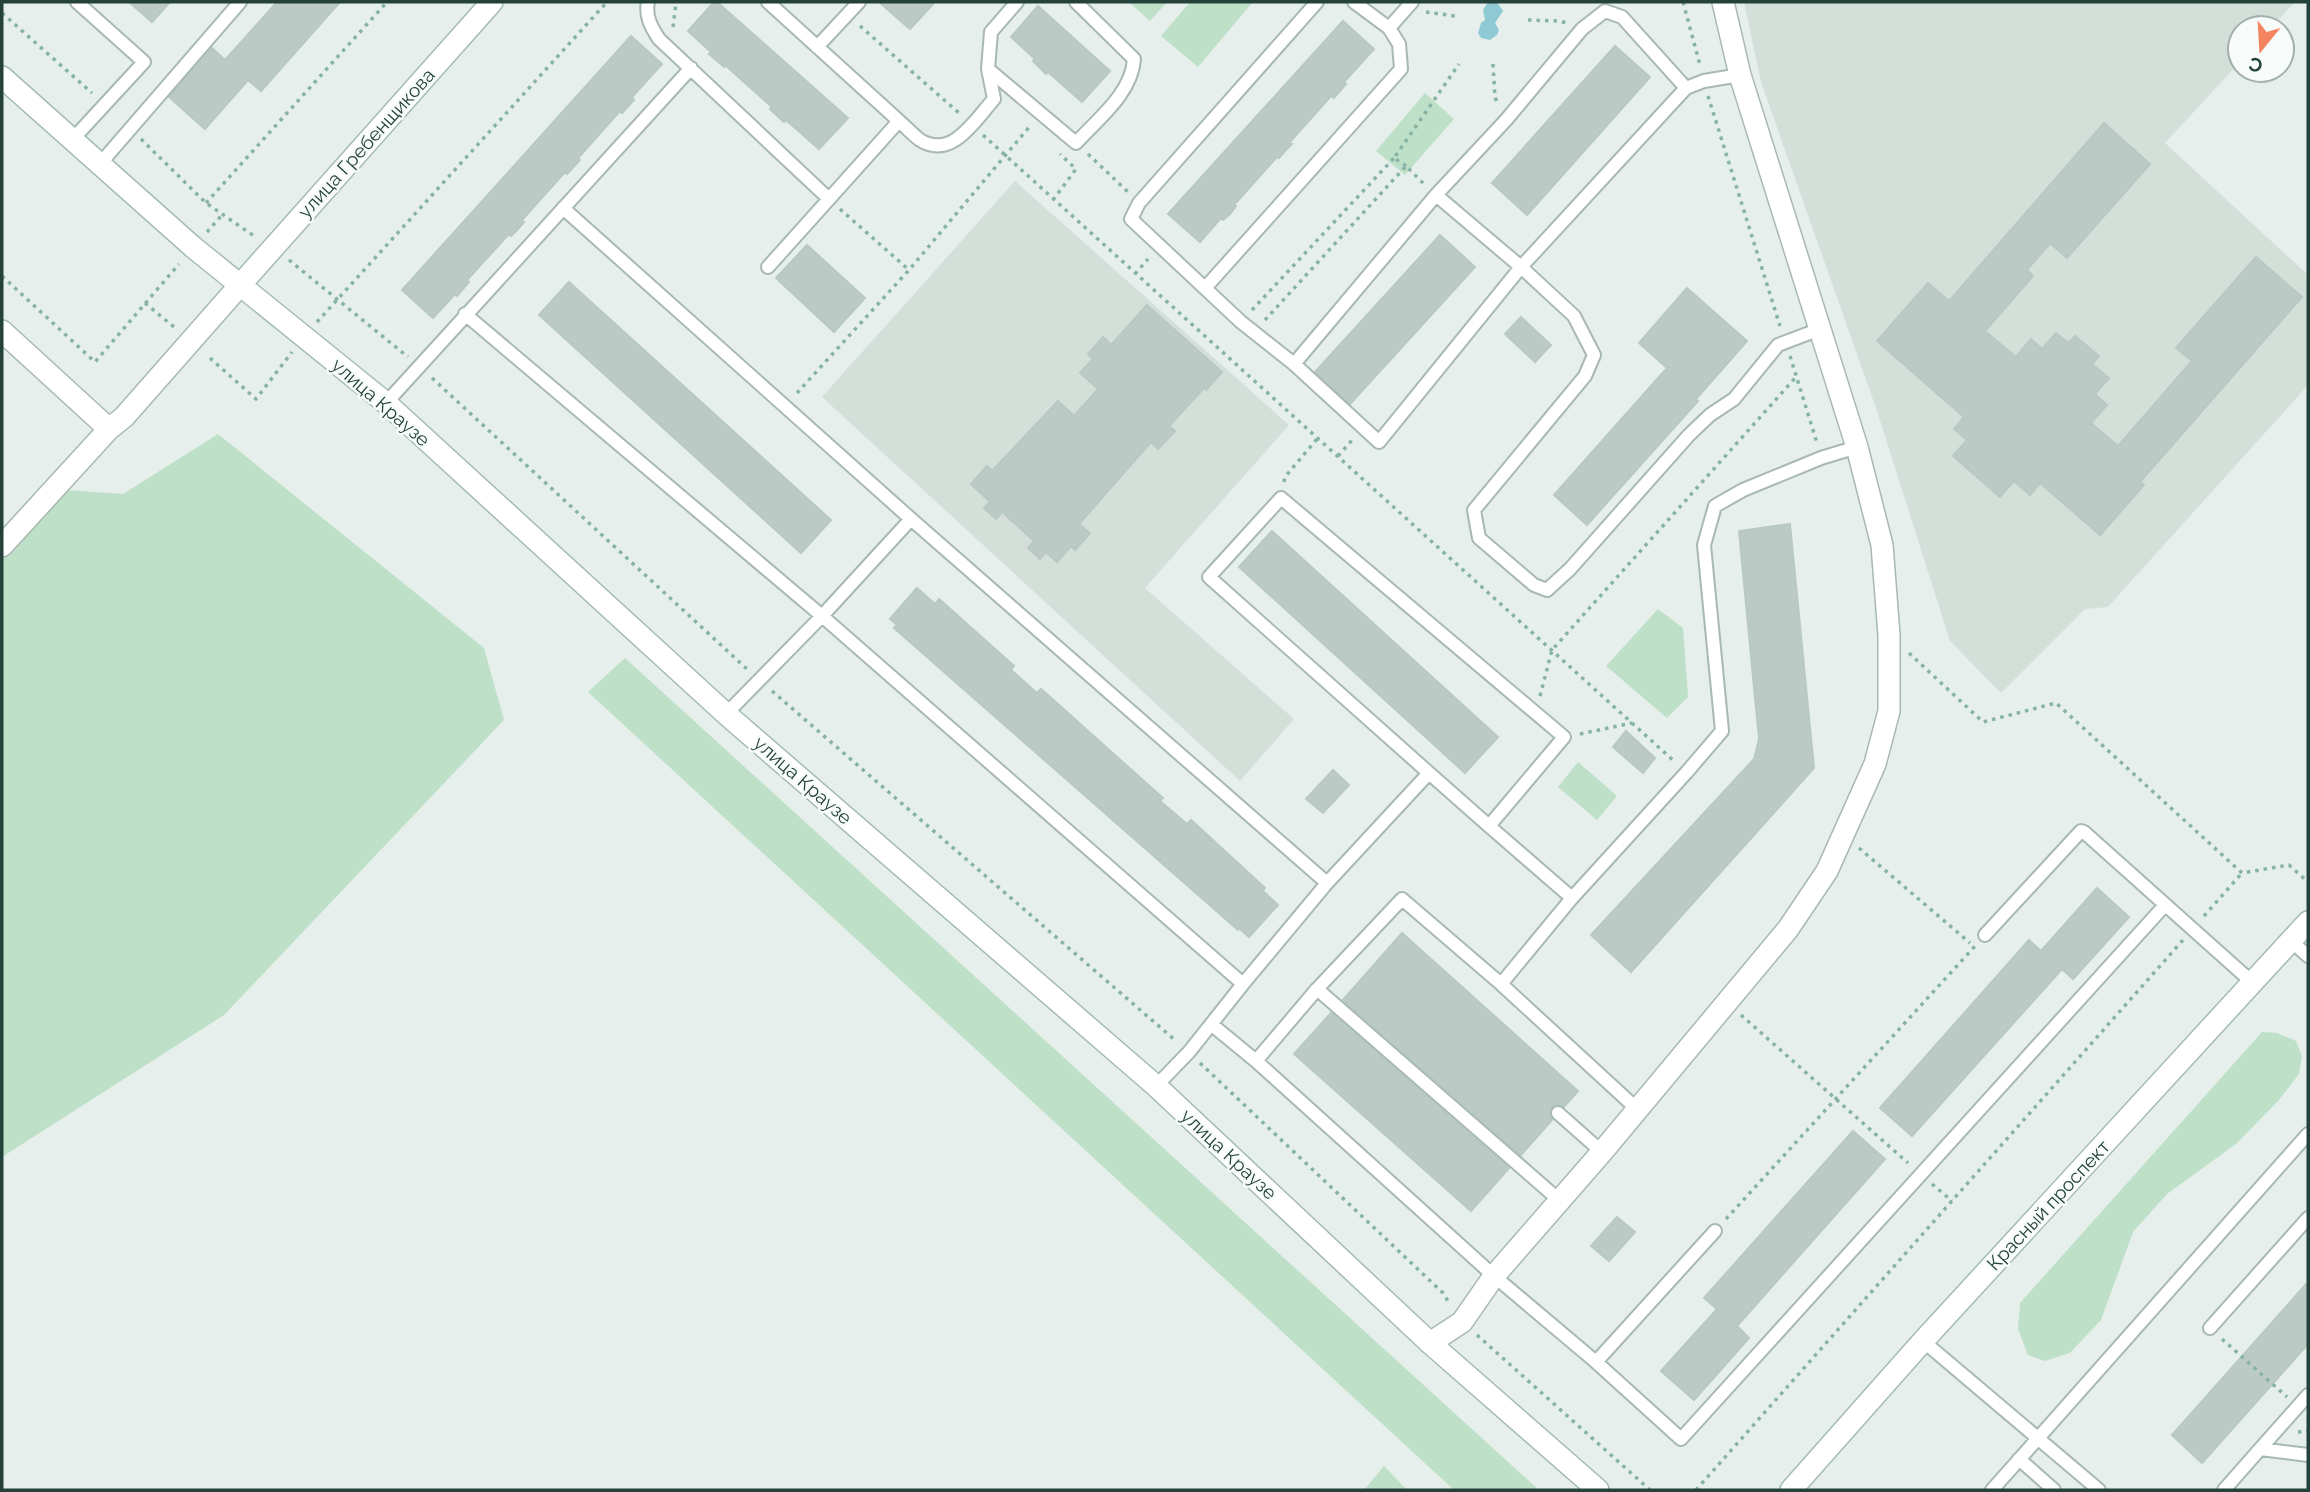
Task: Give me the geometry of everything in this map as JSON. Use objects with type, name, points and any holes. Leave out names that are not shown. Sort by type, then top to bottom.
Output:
[{"type":"street","name":"улица Гребенщикова","points":[[5,537],[109,429],[124,417],[492,2]]},
{"type":"street","points":[[1430,1343],[1462,1322],[1494,1276],[1602,1152],[1788,929],[1827,871],[1875,764],[1889,711],[1889,635],[1882,545],[1857,447],[1740,75],[1723,2]]},
{"type":"street","name":"улица Краузе","points":[[2,77],[193,247],[386,403],[726,714],[1156,1086],[1430,1343],[1598,1490]]},
{"type":"street","points":[[2,331],[109,429]]},
{"type":"street","name":"Красный проспект","points":[[1791,1490],[1923,1341],[2308,922]]},
{"type":"lane","points":[[73,139],[144,62],[77,2]]},
{"type":"lane","points":[[99,165],[240,2]]},
{"type":"lane","points":[[648,2],[646,9],[650,25],[669,48],[828,198]]},
{"type":"lane","points":[[768,2],[921,141],[938,147],[954,142],[994,99],[988,69],[991,32],[1017,2]]},
{"type":"lane","points":[[817,47],[859,2]]},
{"type":"lane","points":[[988,69],[1076,143],[1128,87],[1134,69],[1134,59],[1076,2]]},
{"type":"lane","points":[[1317,2],[1139,203],[1131,219],[1241,322],[1294,363],[1378,442],[1521,267],[1686,88],[1704,81],[1740,75]]},
{"type":"lane","points":[[1206,287],[1401,69],[1399,44],[1389,28],[1354,2]]},
{"type":"lane","points":[[1389,28],[1409,6]]},
{"type":"lane","points":[[1294,363],[1436,195],[1506,120],[1582,29],[1605,11],[1622,17],[1686,88]]},
{"type":"lane","points":[[386,403],[691,68]]},
{"type":"lane","points":[[768,267],[899,121]]},
{"type":"lane","points":[[1436,195],[1574,316],[1594,355],[1585,376],[1474,510],[1479,538],[1534,585],[1547,590],[1570,569],[1689,435],[1710,415],[1734,399],[1777,345],[1820,329]]},
{"type":"lane","points":[[563,208],[911,519],[1327,883]]},
{"type":"lane","points":[[465,314],[822,616],[1242,984]]},
{"type":"lane","points":[[1501,984],[1572,898],[1722,731],[1704,545],[1714,506],[1743,490],[1821,458],[1857,447]]},
{"type":"lane","points":[[1489,826],[1564,737],[1281,498],[1209,577],[1429,773],[1489,826],[1572,898]]},
{"type":"lane","points":[[726,714],[822,616],[911,519]]},
{"type":"lane","points":[[1156,1086],[1189,1052],[1327,883],[1429,773]]},
{"type":"lane","points":[[1984,935],[2081,831],[2253,983]]},
{"type":"lane","points":[[1256,1061],[1317,989],[1402,899],[1501,984],[1637,1109]]},
{"type":"lane","points":[[1211,1024],[1681,1439],[2165,905]]},
{"type":"lane","points":[[2291,941],[2308,956]]},
{"type":"lane","points":[[1317,989],[1559,1200]]},
{"type":"lane","points":[[1558,1113],[1602,1152]]},
{"type":"lane","points":[[1992,1490],[2308,1134]]},
{"type":"lane","points":[[2210,1328],[2308,1218]]},
{"type":"lane","points":[[1595,1362],[1715,1231]]},
{"type":"lane","points":[[1923,1341],[2099,1490]]},
{"type":"lane","points":[[2224,1490],[2308,1395]]},
{"type":"lane","points":[[2260,1449],[2308,1455]]},
{"type":"lane","points":[[2019,1459],[2054,1490]]},
{"type":"path","points":[[206,203],[387,2]]},
{"type":"path","points":[[209,358],[256,399],[303,337],[607,2]]},
{"type":"path","points":[[669,48],[677,2]]},
{"type":"path","points":[[1683,2],[1704,81],[1821,458]]},
{"type":"path","points":[[1409,6],[1455,16]]},
{"type":"path","points":[[847,14],[1686,773]]},
{"type":"path","points":[[1528,20],[1559,21],[1582,29]]},
{"type":"path","points":[[1241,322],[1394,158],[1459,64]]},
{"type":"path","points":[[1493,64],[1495,98],[1506,120]]},
{"type":"path","points":[[785,407],[909,271],[1030,126],[1021,120]]},
{"type":"path","points":[[1076,143],[1139,203]]},
{"type":"path","points":[[1053,200],[1076,169],[1058,152]]},
{"type":"path","points":[[1394,158],[1436,195]]},
{"type":"path","points":[[1254,332],[1406,166]]},
{"type":"path","points":[[828,198],[909,271]]},
{"type":"path","points":[[1135,274],[1158,246]]},
{"type":"path","points":[[2,276],[95,362],[193,247]]},
{"type":"path","points":[[273,248],[419,366],[759,680],[1189,1052],[1443,1293],[1462,1322],[1650,1490]]},
{"type":"path","points":[[145,303],[174,327]]},
{"type":"path","points":[[1536,712],[1552,650],[1796,377]]},
{"type":"path","points":[[1281,498],[1284,477],[1317,439]]},
{"type":"path","points":[[1889,635],[1983,722],[2056,703],[2242,873]]},
{"type":"path","points":[[1564,737],[1632,723]]},
{"type":"path","points":[[1844,834],[1975,946]]},
{"type":"path","points":[[1696,1490],[2242,873],[2289,865],[2308,882]]},
{"type":"path","points":[[1715,1231],[1984,935]]},
{"type":"path","points":[[1727,1002],[1952,1201]]},
{"type":"path","points":[[2210,1328],[2298,1407]]},
{"type":"path","points":[[2308,1423],[2308,1431]]},
{"type":"shaded area","points":[[1744,2],[2295,2],[2284,14],[2226,14],[2226,77],[2165,143],[2308,275],[2308,385],[2108,607],[2085,609],[2001,693],[1950,641],[1877,411],[1761,82]]},
{"type":"shaded area","points":[[1015,181],[1289,425],[1145,588],[1294,719],[1240,781],[822,397]]},
{"type":"green space","points":[[1129,2],[1167,2],[1150,21]]},
{"type":"green space","points":[[1190,2],[1253,2],[1198,67],[1161,36]]},
{"type":"green space","points":[[1425,93],[1454,119],[1405,175],[1376,151]]},
{"type":"green space","points":[[218,434],[484,648],[504,720],[224,1015],[2,1157],[2,530],[52,489],[123,494]]},
{"type":"green space","points":[[1658,609],[1683,628],[1688,697],[1667,718],[1606,666]]},
{"type":"green space","points":[[625,658],[1539,1490],[1454,1490],[588,692]]},
{"type":"green space","points":[[1578,762],[1617,796],[1597,820],[1558,787]]},
{"type":"green space","points":[[2262,1032],[2277,1033],[2296,1041],[2302,1056],[2299,1074],[2279,1100],[2236,1144],[2167,1194],[2133,1232],[2101,1320],[2070,1353],[2045,1361],[2028,1355],[2018,1329],[2020,1303]]},
{"type":"green space","points":[[1384,1466],[1407,1490],[1364,1490]]},
{"type":"water","points":[[1488,2],[1497,2],[1503,11],[1495,23],[1499,30],[1497,35],[1490,40],[1481,38],[1478,33],[1485,20],[1483,10]]},
{"type":"building","points":[[129,2],[170,2],[152,22]]},
{"type":"building","points":[[277,2],[340,2],[261,91],[248,80],[205,129],[169,97],[212,48],[225,60]]},
{"type":"building","points":[[714,2],[848,118],[819,149],[786,120],[784,122],[770,109],[772,107],[709,54],[711,52],[688,31]]},
{"type":"building","points":[[879,2],[935,2],[910,29]]},
{"type":"building","points":[[1038,6],[1110,71],[1082,102],[1048,72],[1046,74],[1033,61],[1035,59],[1011,37]]},
{"type":"building","points":[[1343,21],[1374,49],[1344,82],[1346,84],[1334,98],[1331,96],[1289,143],[1292,144],[1234,205],[1236,206],[1230,214],[1223,220],[1221,218],[1200,242],[1168,214]]},
{"type":"building","points":[[631,36],[662,64],[632,97],[634,100],[622,113],[620,111],[578,158],[580,160],[567,174],[565,172],[522,220],[524,222],[518,229],[511,236],[509,234],[467,280],[469,282],[457,296],[455,294],[433,318],[402,290]]},
{"type":"building","points":[[1615,46],[1650,77],[1527,215],[1492,183]]},
{"type":"building","points":[[2104,123],[2150,164],[2067,258],[2050,243],[2027,270],[2033,276],[1985,331],[2016,357],[2031,339],[2042,349],[2056,333],[2069,343],[2075,336],[2099,356],[2092,364],[2109,378],[2095,394],[2107,405],[2091,423],[2118,446],[2192,361],[2176,348],[2256,257],[2302,297],[2140,482],[2144,485],[2100,535],[2040,483],[2030,495],[2014,481],[2000,497],[1953,456],[1967,440],[1954,429],[1964,417],[1877,341],[1928,283],[1949,301]]},
{"type":"building","points":[[1440,235],[1475,267],[1350,404],[1315,372]]},
{"type":"building","points":[[807,245],[865,298],[834,332],[776,278]]},
{"type":"building","points":[[569,282],[831,520],[801,553],[539,315]]},
{"type":"building","points":[[1687,288],[1747,341],[1696,399],[1698,401],[1587,525],[1554,495],[1667,368],[1639,343]]},
{"type":"building","points":[[1147,305],[1222,372],[1169,426],[1175,431],[1158,449],[1151,442],[1079,524],[1090,533],[1075,550],[1071,546],[1057,562],[1046,552],[1040,559],[1028,548],[1034,541],[1002,512],[996,519],[984,508],[990,502],[971,484],[987,466],[992,471],[1058,401],[1074,416],[1098,389],[1080,373],[1093,359],[1088,354],[1103,337],[1111,345]]},
{"type":"building","points":[[1521,317],[1551,345],[1535,362],[1505,334]]},
{"type":"building","points":[[1790,524],[1814,768],[1631,972],[1591,935],[1754,759],[1759,739],[1739,531]]},
{"type":"building","points":[[1272,531],[1498,737],[1465,773],[1239,567]]},
{"type":"building","points":[[917,588],[935,604],[939,599],[1014,666],[1011,670],[1037,693],[1041,689],[1163,798],[1160,801],[1187,824],[1191,820],[1265,888],[1263,891],[1278,905],[1249,937],[894,628],[897,625],[890,619]]},
{"type":"building","points":[[1626,731],[1655,758],[1643,773],[1613,747]]},
{"type":"building","points":[[1333,770],[1349,785],[1323,813],[1306,799]]},
{"type":"building","points":[[2097,888],[2129,917],[2073,979],[2062,969],[1912,1136],[1880,1108],[2029,940],[2041,951]]},
{"type":"building","points":[[1402,933],[1578,1091],[1564,1107],[1556,1105],[1551,1108],[1552,1120],[1521,1155],[1343,1000]]},
{"type":"building","points":[[1331,1013],[1509,1168],[1471,1211],[1294,1054]]},
{"type":"building","points":[[1853,1131],[1885,1159],[1737,1326],[1749,1338],[1694,1400],[1661,1371],[1717,1309],[1704,1298]]},
{"type":"building","points":[[1617,1217],[1635,1232],[1609,1261],[1591,1246]]},
{"type":"building","points":[[2308,1282],[2308,1344],[2202,1463],[2172,1435]]}]
